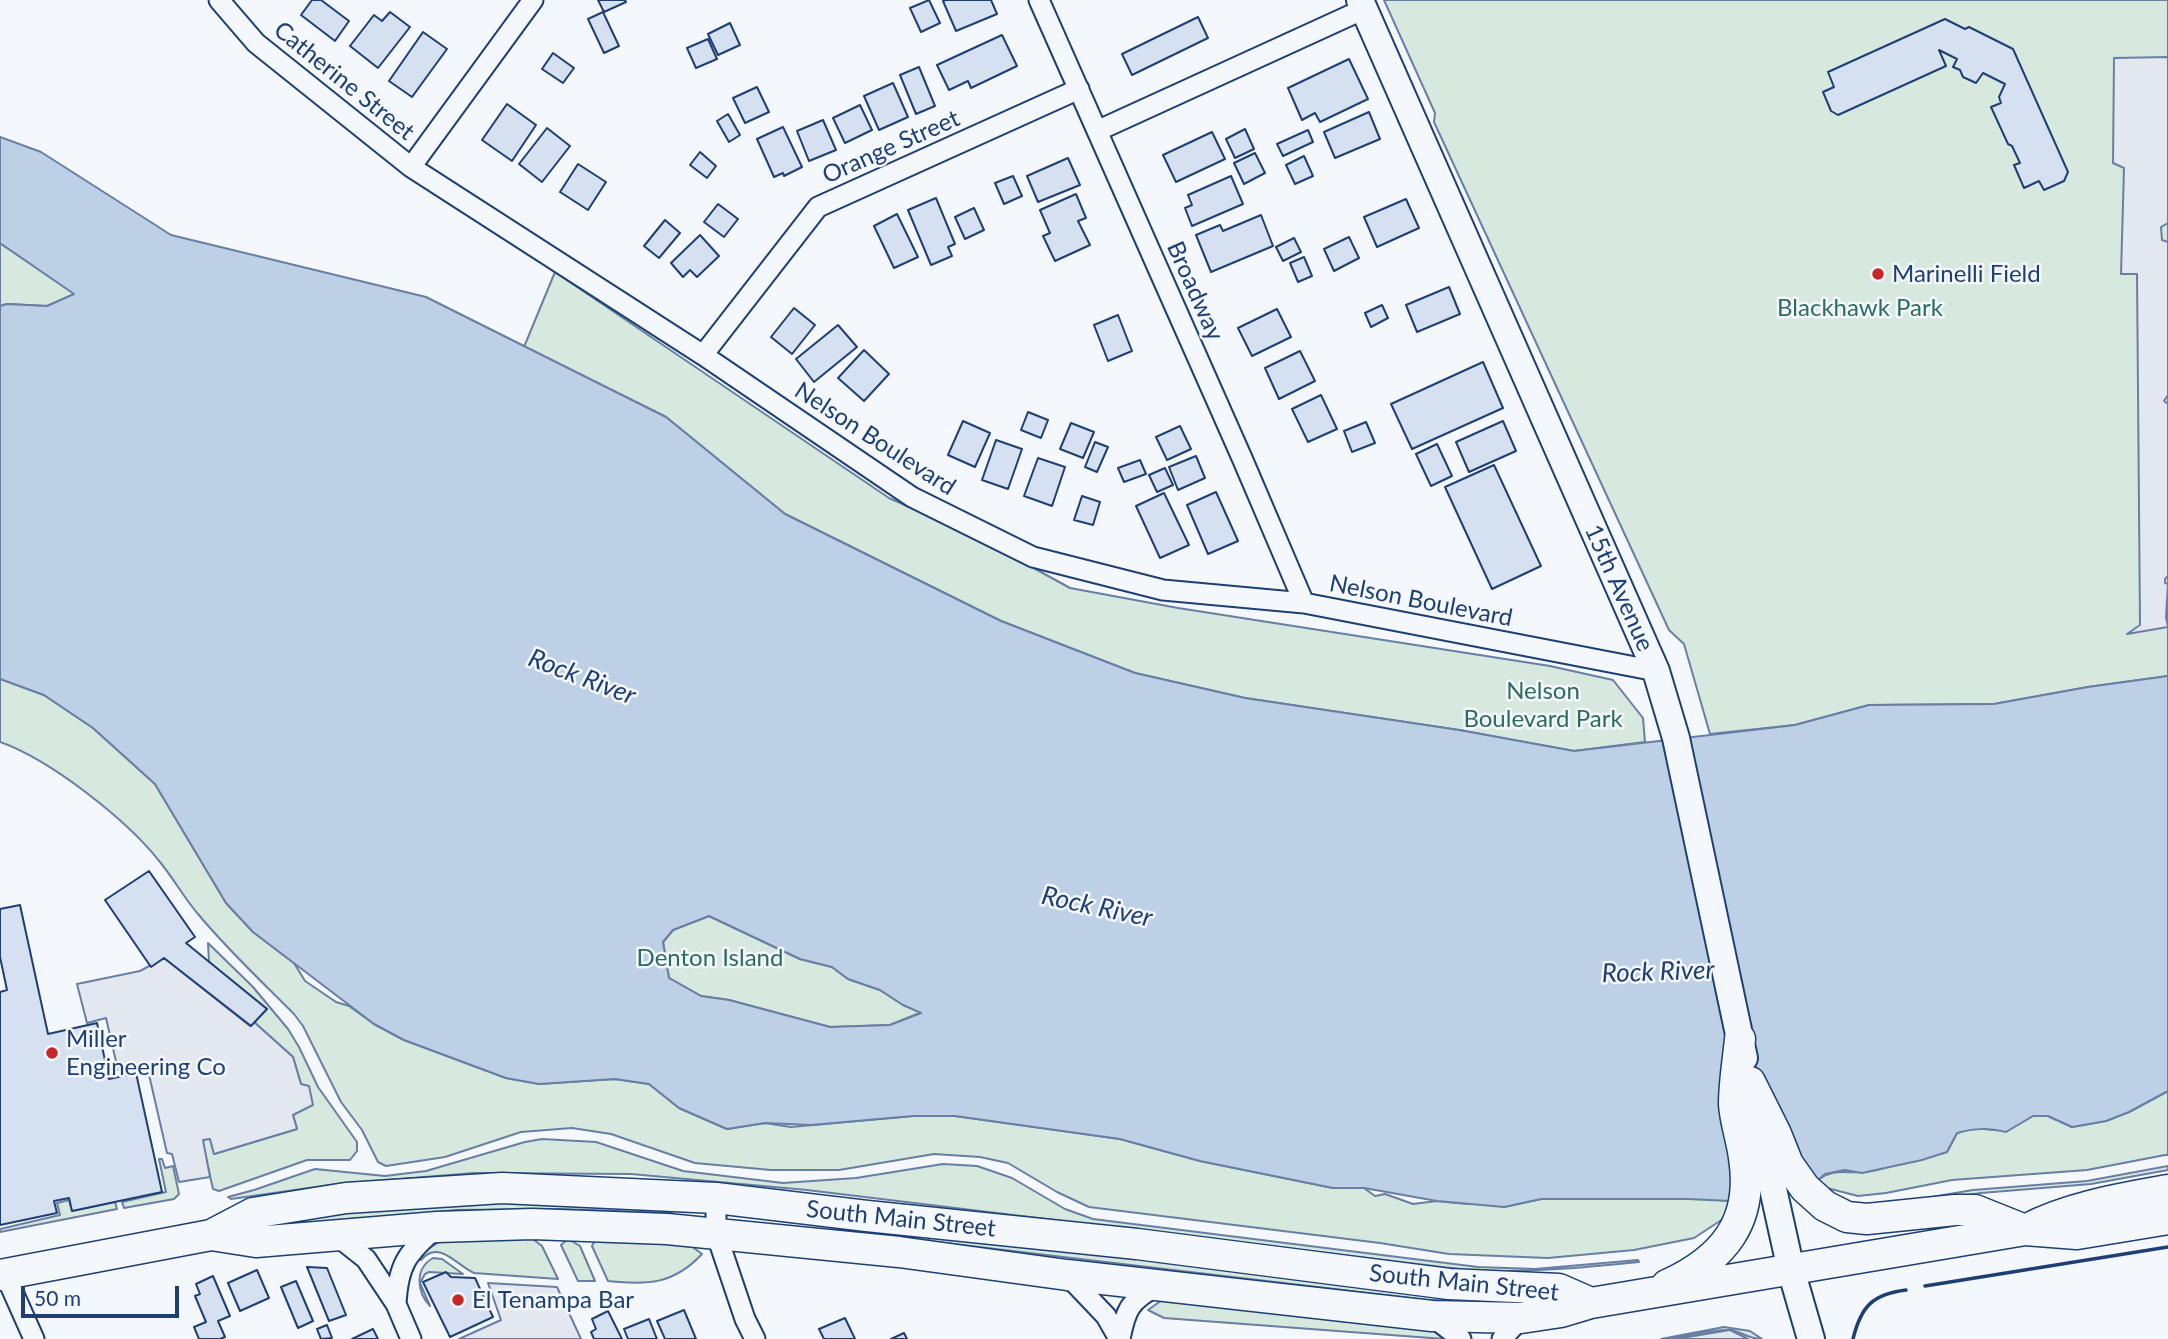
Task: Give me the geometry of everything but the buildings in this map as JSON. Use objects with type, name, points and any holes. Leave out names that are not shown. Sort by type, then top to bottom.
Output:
[{"type":"main road","name":"15th Avenue","points":[[1362,5],[1656,671],[1676,738],[1777,1209],[1811,1339]]},
{"type":"main road","points":[[1643,1296],[1674,1282],[1721,1250],[1745,1208],[1745,1158],[1734,1105],[1740,1039]]},
{"type":"main road","points":[[1750,1083],[1788,1164],[1805,1188],[1818,1201],[1847,1217],[1867,1219],[1975,1210],[2025,1230]]},
{"type":"main road","name":"South Main Street","points":[[2,1274],[211,1234],[253,1213],[374,1196],[502,1188],[716,1198],[1137,1244],[1449,1284],[1559,1290],[1591,1303]]},
{"type":"main road","name":"South Main Street","points":[[2025,1230],[2045,1219],[2077,1209],[2168,1189]]},
{"type":"main road","name":"South Main Street","points":[[211,1234],[256,1242],[438,1227],[532,1224],[716,1233],[898,1252],[1068,1275],[1433,1316],[1512,1328],[1591,1303],[2025,1230],[2077,1234],[2168,1219]]},
{"type":"street","name":"Catherine Street","points":[[219,0],[256,43],[411,167]]},
{"type":"street","points":[[411,167],[533,0]]},
{"type":"street","name":"Broadway","points":[[1039,0],[1304,603]]},
{"type":"street","points":[[1097,131],[1362,5]]},
{"type":"street","name":"Orange Street","points":[[703,355],[818,207],[1079,89]]},
{"type":"street","name":"Nelson Boulevard","points":[[411,167],[703,355],[912,497],[1033,557],[1163,590],[1304,603],[1656,671]]},
{"type":"street","points":[[716,1198],[716,1233],[755,1339]]},
{"type":"street","points":[[396,1304],[397,1279],[402,1264],[415,1247],[438,1227]]},
{"type":"street","points":[[337,1236],[364,1256],[396,1304],[411,1339]]},
{"type":"street","points":[[2,1274],[34,1339]]},
{"type":"street","points":[[1068,1275],[1106,1316],[1120,1339]]},
{"type":"street","points":[[1120,1339],[1129,1305],[1158,1285]]},
{"type":"street","points":[[1433,1316],[1461,1339]]},
{"type":"green space","name":"Blackhawk Park","points":[[1384,0],[2168,0],[2168,676],[1994,704],[1869,705],[1795,725],[1710,734],[1684,644],[1669,630],[1434,122],[1435,113]]},
{"type":"green space","points":[[0,243],[75,294],[47,306],[0,306]]},
{"type":"green space","name":"Nelson Boulevard Park","points":[[555,272],[889,498],[979,538],[1070,588],[1178,608],[1550,666],[1613,680],[1643,718],[1645,742],[1574,751],[1459,730],[1245,698],[1135,673],[1001,621],[785,514],[666,417],[524,347]]},
{"type":"green space","points":[[0,679],[44,695],[93,728],[155,784],[226,903],[253,932],[294,963],[305,981],[336,1002],[349,1006],[374,1024],[404,1040],[506,1078],[539,1084],[615,1079],[649,1084],[679,1108],[727,1129],[765,1123],[791,1127],[913,1116],[955,1116],[1120,1139],[1200,1161],[1333,1188],[1364,1188],[1375,1196],[1385,1194],[1413,1204],[1437,1201],[1468,1204],[1471,1199],[1504,1207],[1541,1199],[1730,1201],[1723,1219],[1694,1238],[1634,1250],[1548,1258],[1449,1254],[1089,1207],[1008,1163],[980,1157],[934,1154],[839,1170],[771,1170],[695,1163],[611,1134],[572,1128],[521,1132],[445,1157],[386,1166],[378,1162],[362,1130],[341,1102],[303,1026],[294,1014],[209,927],[146,846],[87,793],[42,762],[0,742]]},
{"type":"green space","name":"Denton Island","points":[[709,916],[800,959],[832,967],[848,979],[880,990],[903,1005],[922,1012],[890,1025],[830,1027],[729,1000],[701,996],[669,978],[663,942],[673,930]]},
{"type":"green space","points":[[208,943],[253,987],[288,1029],[318,1087],[357,1142],[357,1151],[350,1160],[307,1160],[219,1191],[213,1189],[202,1140],[210,1138],[214,1154],[297,1129],[293,1115],[301,1084],[293,1057],[254,1022],[267,1009],[209,962]]},
{"type":"green space","points":[[2168,1091],[2168,1155],[2087,1170],[1952,1180],[1858,1196],[1827,1188],[1817,1181],[1829,1174],[1869,1171],[1947,1152],[1957,1133],[1974,1128],[2006,1131],[2033,1116],[2048,1116],[2072,1127],[2106,1121]]},
{"type":"green space","points":[[542,1139],[596,1142],[683,1171],[783,1183],[856,1178],[943,1164],[977,1166],[1012,1178],[1065,1209],[1093,1219],[1478,1267],[1535,1269],[1639,1262],[1510,1271],[1467,1270],[807,1190],[631,1174],[474,1173],[337,1184],[231,1199],[228,1197],[315,1169],[385,1176],[426,1171]]},
{"type":"green space","points":[[159,1159],[162,1159],[165,1168],[173,1166],[179,1194],[174,1199],[124,1208],[122,1202],[166,1192]]},
{"type":"green space","points":[[2168,1166],[2168,1170],[2091,1184],[1981,1193],[1911,1204],[1902,1202],[1973,1190],[2087,1181]]},
{"type":"green space","points":[[69,1200],[72,1211],[115,1202],[117,1209],[0,1232],[0,1229],[60,1215],[57,1203]]},
{"type":"green space","points":[[495,1201],[673,1205],[672,1213],[560,1209],[456,1210],[280,1227],[279,1220],[358,1210]]},
{"type":"green space","points":[[529,1236],[542,1246],[558,1279],[474,1273],[441,1253],[434,1252],[419,1259],[425,1251],[439,1242]]},
{"type":"green space","points":[[597,1237],[690,1245],[702,1254],[681,1272],[659,1281],[608,1281],[592,1246]]},
{"type":"green space","points":[[929,1237],[1525,1299],[1525,1304],[1427,1300],[928,1241]]},
{"type":"green space","points":[[568,1239],[580,1246],[595,1281],[578,1281],[561,1245]]},
{"type":"green space","points":[[433,1258],[442,1259],[463,1274],[429,1272],[420,1283],[423,1268]]},
{"type":"green space","points":[[420,1283],[430,1306],[426,1300]]},
{"type":"green space","points":[[1162,1300],[1432,1330],[1444,1339],[1164,1318],[1148,1310]]},
{"type":"green space","points":[[1724,1327],[1750,1331],[1762,1339],[1730,1330],[1661,1339]]},
{"type":"shaded area","points":[[2168,57],[2168,223],[2161,227],[2162,240],[2168,242],[2168,395],[2164,401],[2168,404],[2168,576],[2165,583],[2168,584],[2168,627],[2127,634],[2140,625],[2137,274],[2121,274],[2124,168],[2113,163],[2114,58]]},
{"type":"shaded area","points":[[164,958],[250,1026],[254,1022],[293,1057],[301,1084],[309,1086],[313,1105],[293,1115],[297,1129],[214,1154],[210,1139],[203,1140],[210,1177],[179,1182],[172,1154],[167,1153],[147,1066],[118,1070],[106,1018],[87,1023],[77,984],[140,971]]},
{"type":"shaded area","points":[[488,1283],[557,1287],[581,1339],[459,1339],[501,1320]]},
{"type":"shaded area","points":[[1730,1330],[1748,1339],[1676,1339]]},
{"type":"water","name":"Rock River","points":[[0,137],[41,152],[171,235],[426,297],[666,417],[785,514],[1001,621],[1135,673],[1245,698],[1459,730],[1574,751],[1795,725],[1869,705],[1994,704],[2168,676],[2168,1091],[2106,1121],[2072,1127],[2048,1116],[2033,1116],[2006,1132],[1982,1129],[1957,1133],[1947,1152],[1922,1160],[1862,1173],[1845,1170],[1825,1174],[1817,1181],[1730,1201],[1541,1199],[1504,1207],[1437,1201],[1364,1188],[1333,1188],[1200,1161],[1120,1139],[955,1116],[913,1116],[811,1125],[765,1123],[727,1129],[679,1108],[649,1084],[615,1079],[539,1084],[506,1078],[404,1040],[374,1024],[253,932],[226,903],[155,784],[93,728],[44,695],[0,679],[0,306],[47,306],[74,294],[0,243]],"holes":[[[709,916],[800,959],[832,967],[848,979],[880,990],[921,1013],[890,1025],[830,1027],[729,1000],[701,996],[669,978],[663,942],[673,930]]]},
{"type":"wall","points":[[1925,1286],[2168,1247]]},
{"type":"wall","points":[[1853,1339],[1860,1318],[1870,1304],[1885,1295],[1906,1290]]},
{"type":"place","name":"Marinelli Field","points":[[1878,274]]},
{"type":"place","name":"Miller Engineering Co","points":[[52,1053]]},
{"type":"place","name":"El Tenampa Bar","points":[[458,1300]]}]
